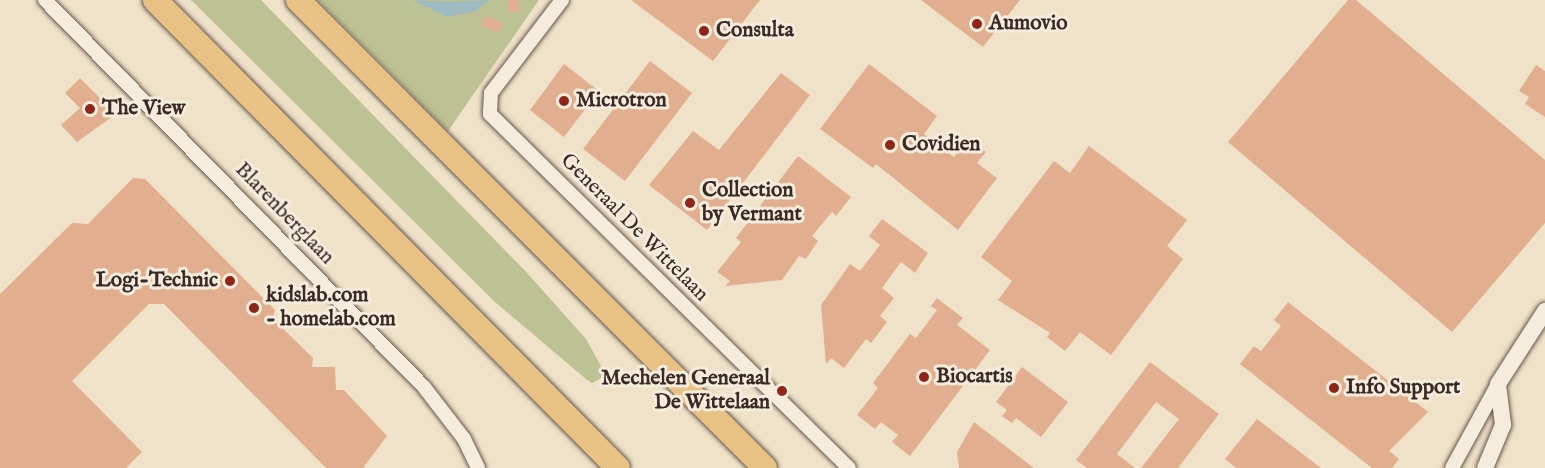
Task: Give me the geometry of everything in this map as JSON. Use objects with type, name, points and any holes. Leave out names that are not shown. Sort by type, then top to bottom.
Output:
[{"type":"highway","points":[[155,0],[618,468]]},
{"type":"highway","points":[[298,0],[765,468]]},
{"type":"street","name":"Blarenberglaan","points":[[45,0],[424,387],[464,439],[478,468]]},
{"type":"street","name":"Generaal De Wittelaan","points":[[562,0],[491,93],[490,114],[849,468]]},
{"type":"street","points":[[1452,468],[1498,384],[1545,311]]},
{"type":"street","points":[[1485,468],[1503,425],[1498,384]]},
{"type":"green space","points":[[191,0],[261,0],[529,275],[586,339],[606,375],[592,383],[495,302]]},
{"type":"green space","points":[[318,0],[539,0],[448,131]]},
{"type":"water","points":[[412,0],[451,2],[489,0],[476,11],[447,17]]},
{"type":"building","points":[[508,0],[518,0],[519,12],[508,12]]},
{"type":"building","name":"Consulta","points":[[631,0],[760,0],[713,61]]},
{"type":"building","name":"Aumovio","points":[[921,0],[1020,0],[983,47]]},
{"type":"building","points":[[1348,0],[1356,0],[1545,160],[1545,223],[1452,332],[1228,142]]},
{"type":"building","points":[[485,16],[503,23],[499,32],[481,26]]},
{"type":"building","points":[[650,61],[692,93],[625,181],[583,149]]},
{"type":"building","name":"Microtron","points":[[564,64],[599,91],[564,137],[530,110]]},
{"type":"building","name":"Covidien","points":[[869,64],[937,116],[924,134],[954,157],[968,138],[986,152],[977,163],[997,178],[958,230],[876,164],[873,168],[820,129]]},
{"type":"building","points":[[1536,65],[1545,71],[1545,117],[1525,104],[1529,97],[1519,91]]},
{"type":"building","points":[[781,73],[810,95],[707,230],[649,185],[693,131],[719,150]]},
{"type":"building","points":[[80,78],[116,114],[77,142],[61,125],[80,108],[65,93]]},
{"type":"building","points":[[1089,146],[1187,220],[1167,246],[1183,259],[1111,355],[1080,332],[1065,351],[1047,337],[1050,333],[998,300],[1012,281],[981,257],[1054,161],[1070,173]]},
{"type":"building","points":[[798,156],[851,197],[836,216],[832,212],[812,236],[818,241],[806,259],[799,256],[782,280],[725,286],[730,281],[717,272],[741,242],[736,238]]},
{"type":"building","points":[[133,178],[145,179],[275,310],[273,319],[313,358],[312,367],[335,367],[336,390],[344,390],[387,436],[363,468],[326,468],[164,304],[149,304],[72,381],[142,452],[126,468],[0,468],[0,294],[72,223],[88,224]]},
{"type":"building","points":[[882,219],[928,253],[915,273],[901,262],[882,288],[894,298],[880,316],[887,322],[871,343],[866,339],[844,368],[831,358],[826,364],[821,305],[850,264],[860,271],[880,245],[869,236]]},
{"type":"building","name":"Biocartis","points":[[937,298],[963,318],[957,325],[990,350],[910,456],[892,442],[898,435],[881,422],[875,429],[857,415],[878,388],[873,383],[910,334],[916,338],[937,310],[931,306]]},
{"type":"building","name":"Info Support","points":[[1288,302],[1428,412],[1389,451],[1399,459],[1392,468],[1372,468],[1240,364],[1254,346],[1261,351],[1281,326],[1274,320]]},
{"type":"building","points":[[1150,362],[1219,414],[1178,468],[1141,468],[1179,419],[1156,402],[1117,454],[1135,468],[1087,468],[1076,460]]},
{"type":"building","points":[[1022,367],[1068,402],[1041,437],[1016,418],[1012,423],[1002,416],[1007,410],[996,402]]},
{"type":"building","points":[[1257,419],[1321,468],[1236,468],[1225,459]]},
{"type":"building","name":"Biocartis","points":[[974,422],[1034,468],[959,468],[957,452]]},
{"type":"place","name":"Aumovio","points":[[977,24]]},
{"type":"place","name":"Consulta","points":[[704,31]]},
{"type":"place","name":"Microtron","points":[[564,101]]},
{"type":"place","name":"The View","points":[[90,109]]},
{"type":"place","name":"Covidien","points":[[890,145]]},
{"type":"place","name":"Collection by Vermant","points":[[690,203]]},
{"type":"place","name":"Logi-Technic","points":[[230,281]]},
{"type":"place","name":"kidslab.com - homelab.com","points":[[254,308]]},
{"type":"place","name":"Biocartis","points":[[924,377]]},
{"type":"place","name":"Info Support","points":[[1334,388]]},
{"type":"place","name":"Mechelen Generaal De Wittelaan","points":[[782,391]]}]
